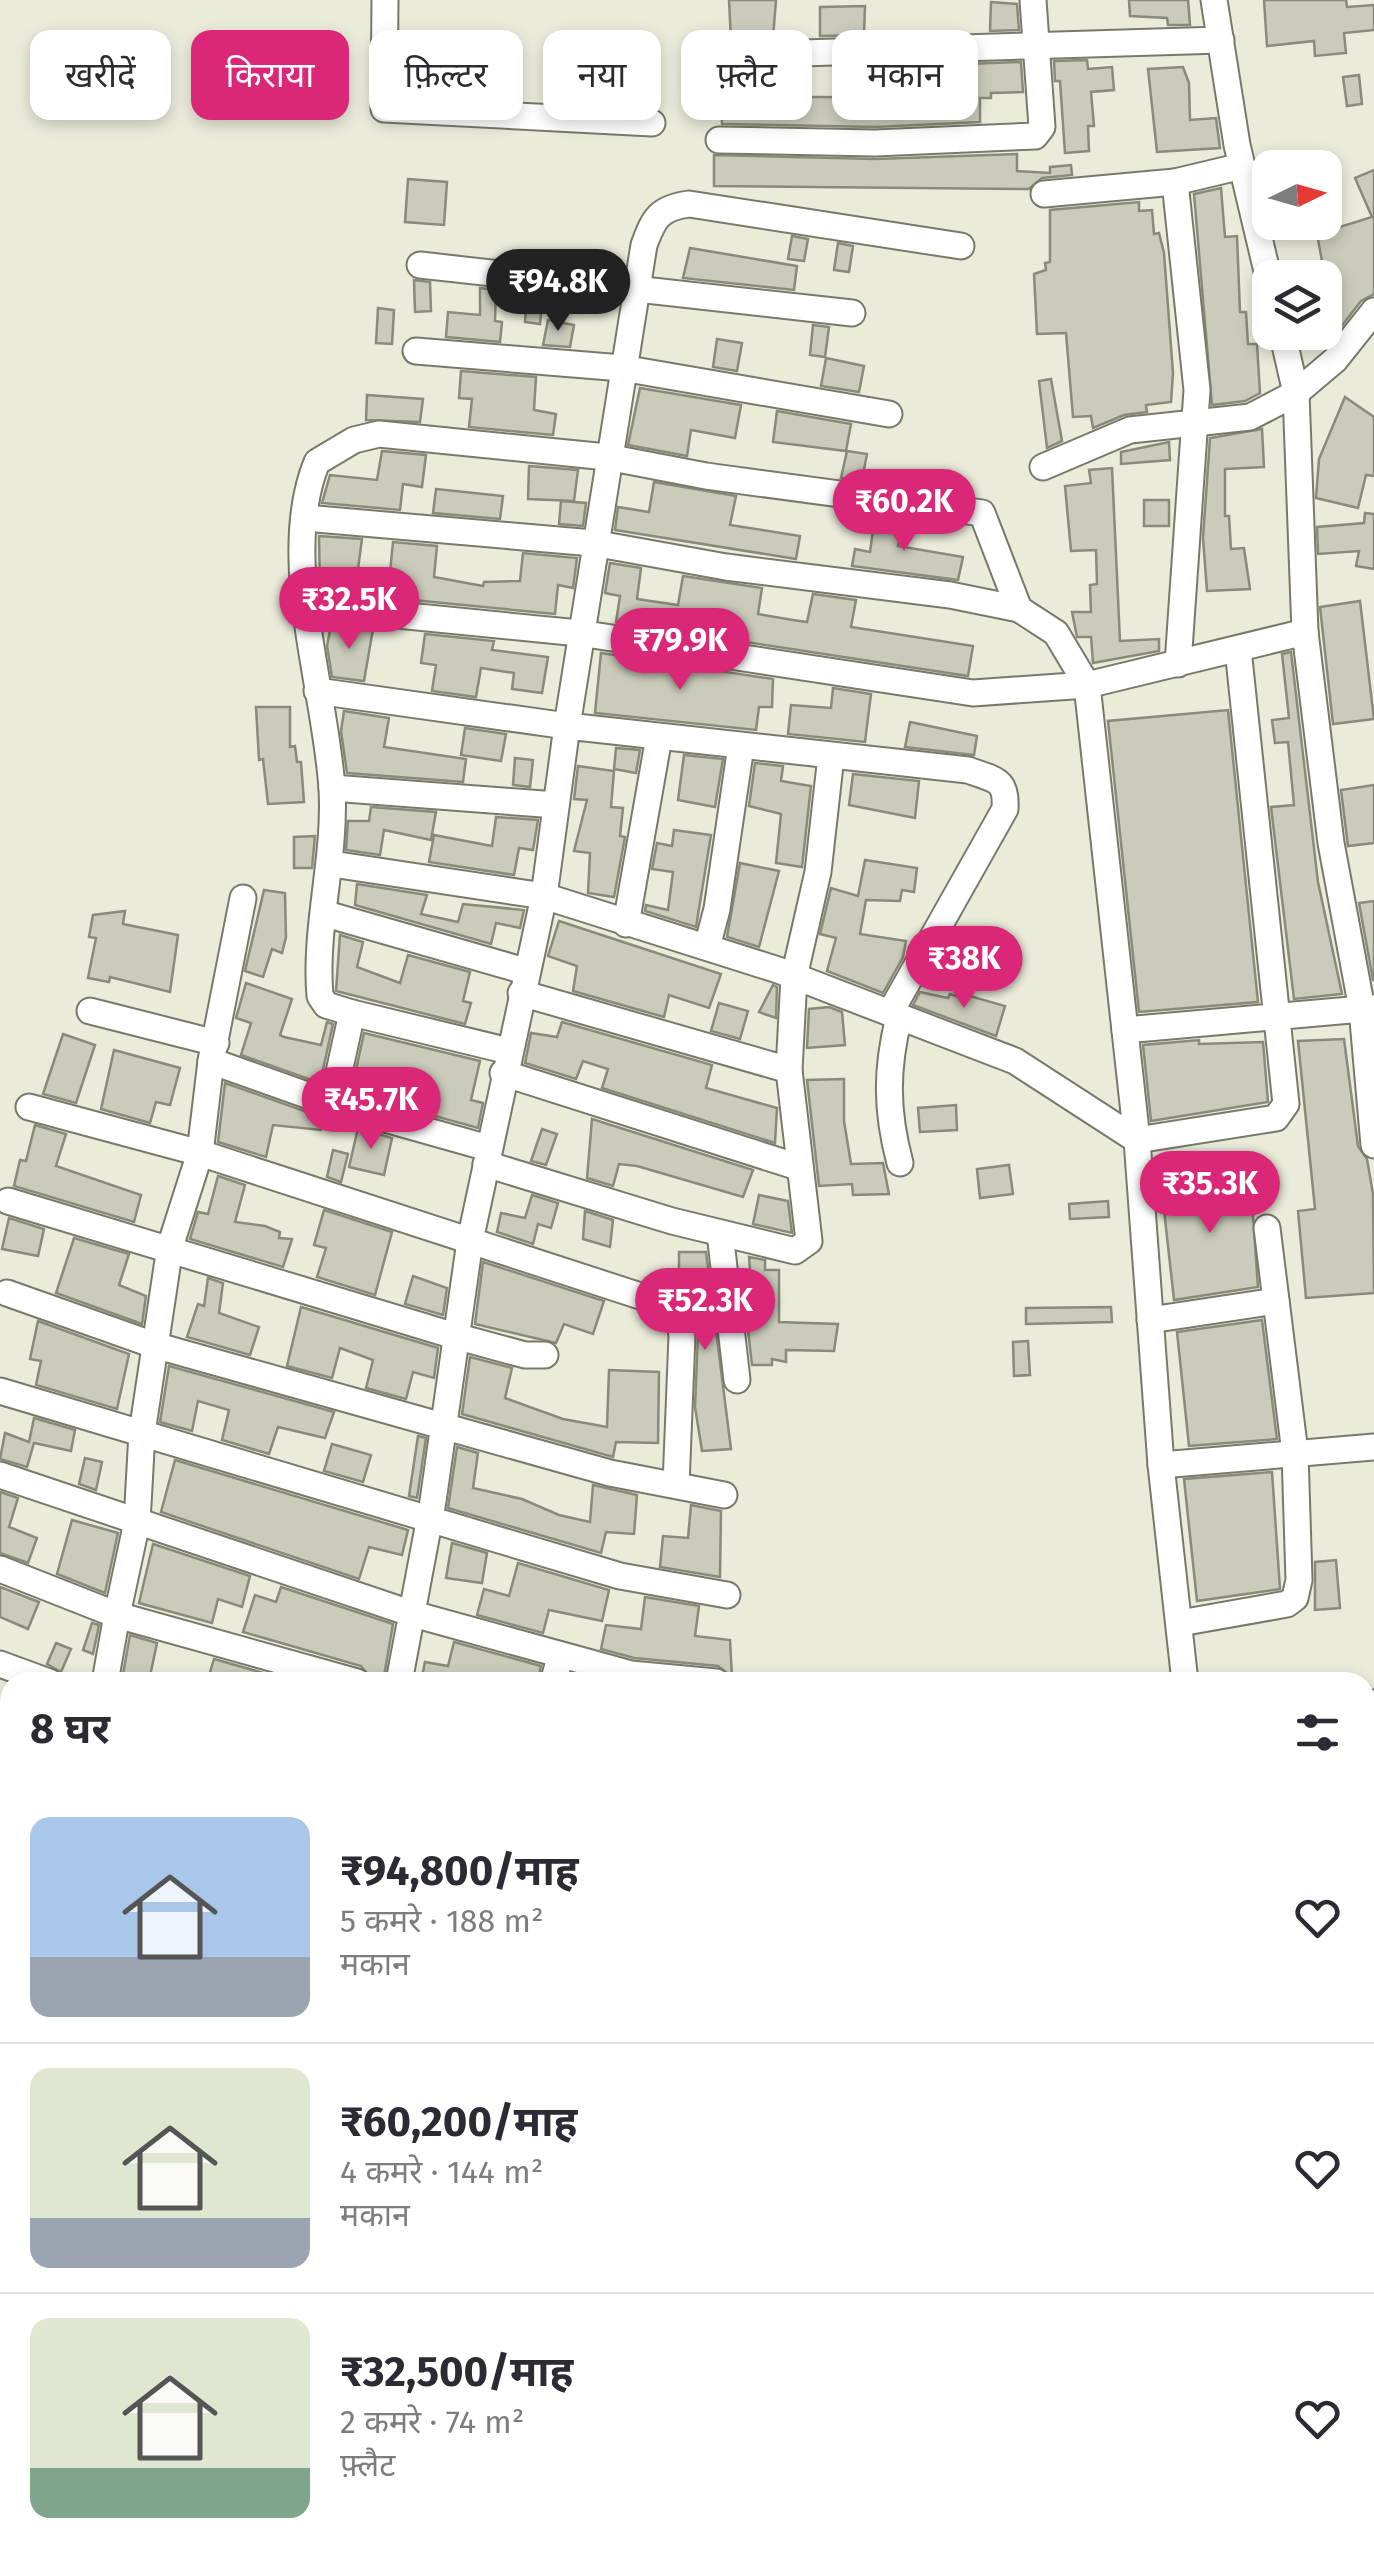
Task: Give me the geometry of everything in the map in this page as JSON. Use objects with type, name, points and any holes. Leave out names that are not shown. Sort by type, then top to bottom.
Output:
[{"type":"street","points":[[385,0],[384,108],[652,123]]},
{"type":"street","points":[[719,140],[874,144],[1028,139],[1042,128],[1032,0]]},
{"type":"street","points":[[1214,0],[1242,166],[1264,260]]},
{"type":"street","points":[[812,52],[1221,40]]},
{"type":"street","points":[[1044,194],[1175,182],[1242,166]]},
{"type":"street","points":[[1175,182],[1197,390],[1178,664]]},
{"type":"street","points":[[401,1672],[470,1242],[544,896],[578,633],[606,457],[636,289],[654,217],[666,207],[689,204],[961,246]]},
{"type":"street","points":[[420,265],[852,313]]},
{"type":"street","points":[[1043,466],[1130,430],[1250,417],[1296,393],[1334,360],[1374,311]]},
{"type":"street","points":[[1286,350],[1296,393],[1305,632],[1331,843],[1368,1009],[1374,1145]]},
{"type":"street","points":[[416,351],[622,368],[889,414]]},
{"type":"street","points":[[798,1167],[506,1062],[326,1005],[320,996],[332,864],[332,788],[306,606],[304,500],[317,462],[354,440],[378,434],[606,457],[706,476],[982,513],[1019,609]]},
{"type":"street","points":[[305,518],[593,543],[1019,609],[1056,633],[1087,685],[1137,1140],[1161,1465],[1184,1672]]},
{"type":"street","points":[[306,606],[578,633],[973,693],[1087,685],[1305,632]]},
{"type":"street","points":[[332,864],[544,896],[794,977],[1014,1061],[1137,1140],[1267,1121],[1284,1113],[1238,649]]},
{"type":"street","points":[[317,690],[567,726],[968,770],[1000,783],[1006,791],[1005,810],[895,1015],[887,1087],[890,1123],[900,1162]]},
{"type":"street","points":[[626,924],[660,737]]},
{"type":"street","points":[[707,948],[718,909],[741,746]]},
{"type":"street","points":[[90,1011],[214,1052],[332,1104],[487,1156],[720,1232],[794,1251],[806,1247],[809,1242],[789,1070],[794,977],[818,872],[831,756]]},
{"type":"street","points":[[332,788],[556,805]]},
{"type":"street","points":[[107,1672],[136,1522],[142,1433],[170,1247],[200,1154],[214,1052],[244,898]]},
{"type":"street","points":[[326,914],[789,1070]]},
{"type":"street","points":[[1126,1030],[1368,1009]]},
{"type":"street","points":[[332,1104],[352,1014]]},
{"type":"street","points":[[29,1107],[200,1154],[671,1306],[678,1314],[682,1336],[676,1486]]},
{"type":"street","points":[[8,1201],[456,1336],[525,1354],[545,1355]]},
{"type":"street","points":[[1180,1623],[1288,1604],[1295,1598],[1299,1580],[1294,1453],[1266,1228]]},
{"type":"street","points":[[720,1232],[737,1380]]},
{"type":"street","points":[[7,1293],[154,1345],[610,1472],[724,1494]]},
{"type":"street","points":[[1150,1320],[1276,1301]]},
{"type":"street","points":[[0,1391],[428,1522],[620,1576],[728,1595]]},
{"type":"street","points":[[1161,1465],[1374,1446]]},
{"type":"street","points":[[0,1475],[412,1614],[623,1672]]},
{"type":"street","points":[[0,1569],[117,1615],[321,1672]]},
{"type":"street","points":[[556,1672],[561,1655]]},
{"type":"building","points":[[729,0],[776,0],[774,30],[730,30]]},
{"type":"building","points":[[1129,0],[1188,0],[1190,25],[1168,25],[1167,18],[1130,16]]},
{"type":"building","points":[[1264,0],[1346,0],[1347,7],[1374,5],[1374,30],[1344,33],[1346,53],[1315,56],[1314,41],[1267,46]]},
{"type":"building","points":[[991,2],[1017,4],[1019,30],[990,31]]},
{"type":"building","points":[[865,6],[864,30],[832,30],[832,36],[820,36],[820,7]]},
{"type":"building","points":[[1087,60],[1088,69],[1112,67],[1114,90],[1091,92],[1094,126],[1088,126],[1089,151],[1065,153],[1060,81],[1055,81],[1054,61]]},
{"type":"building","points":[[1021,62],[1023,92],[991,93],[991,98],[980,98],[980,122],[875,127],[722,124],[722,120],[812,120],[812,97],[832,97],[832,120],[978,120],[978,64]]},
{"type":"building","points":[[1183,67],[1189,83],[1190,120],[1216,118],[1220,148],[1157,152],[1148,69]]},
{"type":"building","points":[[1359,75],[1362,104],[1347,106],[1343,77]]},
{"type":"building","points":[[1017,154],[1017,171],[1050,173],[1050,167],[1071,165],[1072,175],[1042,178],[1029,189],[714,186],[714,155],[876,159]]},
{"type":"building","points":[[1374,170],[1374,294],[1361,301],[1342,325],[1342,260],[1322,260],[1318,240],[1342,240],[1342,226],[1372,217],[1355,178]]},
{"type":"building","points":[[408,179],[447,182],[444,225],[405,222]]},
{"type":"building","points":[[1221,188],[1225,237],[1237,236],[1240,312],[1246,312],[1248,344],[1257,350],[1260,393],[1245,401],[1212,405],[1194,194]]},
{"type":"building","points":[[1139,202],[1139,211],[1152,210],[1154,234],[1159,233],[1164,253],[1173,373],[1171,402],[1146,405],[1147,412],[1124,415],[1093,428],[1091,416],[1073,417],[1066,333],[1037,334],[1034,274],[1046,270],[1045,263],[1050,262],[1050,210]]},
{"type":"building","points":[[792,236],[808,239],[804,261],[788,259]]},
{"type":"building","points":[[838,243],[853,246],[849,272],[834,270]]},
{"type":"building","points":[[690,248],[797,266],[794,290],[683,278]]},
{"type":"building","points":[[414,280],[430,282],[431,311],[415,312]]},
{"type":"building","points":[[480,288],[496,290],[495,321],[502,322],[500,342],[446,337],[448,312],[480,315]]},
{"type":"building","points":[[527,293],[543,295],[540,324],[525,322]]},
{"type":"building","points":[[378,308],[394,310],[392,344],[376,343]]},
{"type":"building","points":[[548,320],[574,325],[570,347],[543,345]]},
{"type":"building","points":[[813,325],[829,327],[825,357],[810,355]]},
{"type":"building","points":[[717,339],[742,343],[737,371],[713,367]]},
{"type":"building","points":[[826,358],[864,366],[859,392],[821,386]]},
{"type":"building","points":[[461,371],[536,377],[534,410],[556,414],[553,435],[469,427],[472,399],[459,398]]},
{"type":"building","points":[[1051,379],[1062,441],[1047,448],[1039,381]]},
{"type":"building","points":[[640,388],[741,405],[735,438],[691,430],[687,456],[628,445]]},
{"type":"building","points":[[367,395],[423,399],[420,422],[366,420]]},
{"type":"building","points":[[1345,397],[1374,417],[1374,476],[1366,475],[1358,508],[1316,498],[1319,459]]},
{"type":"building","points":[[777,411],[851,424],[846,451],[773,442]]},
{"type":"building","points":[[1262,429],[1264,467],[1225,469],[1225,516],[1229,516],[1231,549],[1244,548],[1250,589],[1207,591],[1203,538],[1210,438]]},
{"type":"building","points":[[1169,442],[1170,460],[1121,464],[1121,452]]},
{"type":"building","points":[[382,451],[426,455],[422,487],[403,484],[400,510],[322,503],[330,475],[377,480]]},
{"type":"building","points":[[847,451],[867,454],[862,480],[841,478]]},
{"type":"building","points":[[529,466],[578,470],[574,501],[528,499]]},
{"type":"building","points":[[1112,468],[1120,641],[1159,639],[1159,651],[1093,663],[1091,637],[1077,637],[1072,612],[1091,612],[1090,585],[1097,584],[1096,550],[1071,551],[1065,486],[1091,483],[1089,470]]},
{"type":"building","points":[[654,482],[736,496],[730,525],[800,536],[796,559],[615,530],[618,507],[649,512]]},
{"type":"building","points":[[436,489],[503,496],[500,519],[433,513]]},
{"type":"building","points":[[1144,500],[1169,500],[1169,526],[1144,526]]},
{"type":"building","points":[[561,501],[586,503],[583,526],[559,524]]},
{"type":"building","points":[[1365,513],[1374,514],[1374,569],[1356,566],[1359,551],[1318,554],[1317,527],[1364,523]]},
{"type":"building","points":[[875,515],[903,519],[898,546],[963,557],[958,580],[852,566],[855,549],[870,552]]},
{"type":"building","points":[[319,536],[362,539],[358,569],[390,572],[393,542],[437,546],[434,577],[483,586],[484,582],[520,581],[523,553],[577,558],[573,588],[558,585],[555,614],[320,591]]},
{"type":"building","points":[[610,563],[641,568],[637,599],[678,605],[683,576],[762,588],[758,614],[807,622],[813,594],[856,600],[851,627],[973,646],[968,676],[616,622],[620,596],[605,593]]},
{"type":"building","points":[[1360,601],[1374,719],[1333,724],[1320,607]]},
{"type":"building","points":[[331,625],[373,629],[364,681],[332,677],[327,646]]},
{"type":"building","points":[[425,634],[494,641],[492,650],[548,657],[542,693],[512,689],[514,673],[481,668],[476,697],[432,691],[436,665],[421,663]]},
{"type":"building","points":[[1291,652],[1318,882],[1342,994],[1294,999],[1271,807],[1294,805],[1288,742],[1275,743],[1272,720],[1289,718],[1282,654]]},
{"type":"building","points":[[601,653],[773,679],[772,707],[759,707],[756,730],[595,713]]},
{"type":"building","points":[[833,688],[871,694],[865,742],[788,734],[791,705],[831,708]]},
{"type":"building","points":[[256,707],[290,707],[290,747],[295,746],[297,762],[301,762],[304,802],[268,804],[263,759],[259,760]]},
{"type":"building","points":[[1228,710],[1258,1002],[1139,1012],[1108,721]]},
{"type":"building","points":[[344,711],[389,718],[384,747],[466,759],[463,782],[347,773],[341,731]]},
{"type":"building","points":[[910,722],[977,736],[974,755],[905,747]]},
{"type":"building","points":[[465,728],[506,734],[501,761],[461,755]]},
{"type":"building","points":[[616,748],[640,750],[636,773],[614,769]]},
{"type":"building","points":[[684,755],[723,759],[715,807],[678,800]]},
{"type":"building","points":[[515,758],[533,760],[530,787],[513,785]]},
{"type":"building","points":[[755,763],[783,766],[781,781],[811,786],[802,867],[776,863],[781,814],[749,806]]},
{"type":"building","points":[[578,766],[614,771],[611,807],[623,808],[620,836],[625,837],[614,897],[588,893],[590,853],[574,851],[587,800],[574,799]]},
{"type":"building","points":[[853,774],[919,781],[915,818],[849,805]]},
{"type":"building","points":[[1374,785],[1374,843],[1348,846],[1341,790]]},
{"type":"building","points":[[371,807],[436,812],[431,840],[384,830],[380,855],[346,850],[348,821],[369,821]]},
{"type":"building","points":[[496,817],[538,820],[533,850],[519,848],[514,875],[429,862],[434,835],[492,846]]},
{"type":"building","points":[[674,830],[711,835],[696,927],[645,911],[646,905],[668,910],[673,872],[652,869],[657,843],[672,846]]},
{"type":"building","points":[[315,836],[312,868],[294,868],[294,837]]},
{"type":"building","points":[[865,860],[917,868],[914,892],[902,890],[900,901],[866,900],[860,934],[906,941],[903,957],[883,993],[827,971],[836,938],[820,934],[831,888],[858,896]]},
{"type":"building","points":[[740,863],[779,871],[759,947],[727,937]]},
{"type":"building","points":[[357,884],[427,895],[421,914],[458,922],[463,904],[524,910],[520,928],[496,923],[491,944],[355,905]]},
{"type":"building","points":[[264,890],[285,893],[286,937],[282,953],[272,949],[263,977],[245,971]]},
{"type":"building","points":[[1374,901],[1374,980],[1373,980],[1359,903]]},
{"type":"building","points":[[125,911],[123,924],[178,935],[170,992],[110,977],[109,982],[88,978],[96,938],[89,937],[93,915]]},
{"type":"building","points":[[559,921],[721,974],[709,1008],[669,995],[664,1017],[573,991],[577,966],[548,956]]},
{"type":"building","points":[[340,935],[363,942],[357,967],[400,983],[408,955],[470,972],[463,1001],[471,1003],[465,1024],[336,991]]},
{"type":"building","points":[[246,983],[292,999],[280,1035],[284,1037],[321,1045],[327,1022],[333,1024],[320,1083],[241,1055],[251,1023],[236,1018]]},
{"type":"building","points":[[773,985],[777,987],[776,1018],[759,1012]]},
{"type":"building","points":[[920,992],[948,998],[950,994],[962,998],[963,994],[1005,1006],[996,1036],[913,1005]]},
{"type":"building","points":[[719,1003],[748,1011],[740,1039],[711,1031]]},
{"type":"building","points":[[829,1007],[842,1012],[845,1045],[807,1048],[809,1009]]},
{"type":"building","points":[[562,1022],[712,1065],[706,1088],[777,1108],[775,1143],[602,1088],[608,1069],[583,1061],[576,1079],[525,1063],[531,1033],[557,1037]]},
{"type":"building","points":[[364,1033],[480,1061],[471,1100],[483,1103],[478,1128],[351,1093]]},
{"type":"building","points":[[63,1034],[95,1045],[76,1103],[43,1094]]},
{"type":"building","points":[[1344,1039],[1358,1146],[1367,1159],[1373,1194],[1374,1293],[1306,1298],[1298,1211],[1315,1209],[1298,1041]]},
{"type":"building","points":[[1199,1040],[1199,1044],[1263,1042],[1268,1102],[1151,1121],[1143,1045]]},
{"type":"building","points":[[114,1050],[180,1068],[170,1105],[156,1102],[150,1123],[101,1109]]},
{"type":"building","points":[[844,1079],[844,1121],[851,1164],[883,1163],[889,1194],[853,1195],[852,1184],[819,1186],[807,1080]]},
{"type":"building","points":[[225,1083],[324,1118],[321,1130],[273,1125],[266,1157],[218,1142]]},
{"type":"building","points":[[956,1105],[957,1130],[920,1132],[918,1108]]},
{"type":"building","points":[[592,1119],[753,1170],[743,1197],[637,1166],[619,1164],[613,1186],[587,1178]]},
{"type":"building","points":[[35,1125],[66,1134],[56,1166],[141,1195],[134,1222],[14,1186],[20,1160],[26,1161]]},
{"type":"building","points":[[358,1128],[392,1138],[384,1175],[349,1167]]},
{"type":"building","points":[[542,1129],[557,1134],[546,1165],[531,1161]]},
{"type":"building","points":[[333,1150],[348,1154],[341,1182],[327,1177]]},
{"type":"building","points":[[1009,1165],[1013,1194],[980,1198],[977,1169]]},
{"type":"building","points":[[1250,1174],[1258,1287],[1174,1300],[1161,1183]]},
{"type":"building","points":[[218,1176],[245,1185],[235,1222],[265,1226],[280,1232],[279,1238],[292,1239],[283,1267],[190,1239],[198,1212],[208,1214]]},
{"type":"building","points":[[532,1195],[558,1203],[551,1228],[538,1224],[533,1244],[497,1232],[501,1213],[525,1218]]},
{"type":"building","points":[[759,1195],[788,1201],[792,1233],[753,1224]]},
{"type":"building","points":[[1108,1201],[1109,1217],[1070,1219],[1069,1204]]},
{"type":"building","points":[[324,1210],[392,1232],[375,1295],[317,1277],[326,1248],[314,1245]]},
{"type":"building","points":[[585,1211],[613,1220],[610,1247],[583,1239]]},
{"type":"building","points":[[9,1218],[44,1229],[38,1256],[2,1249]]},
{"type":"building","points":[[74,1238],[129,1254],[119,1285],[146,1296],[142,1324],[56,1293]]},
{"type":"building","points":[[679,1252],[706,1252],[731,1449],[702,1451],[695,1407],[698,1334],[692,1305],[679,1292]]},
{"type":"building","points":[[749,1257],[765,1260],[765,1270],[779,1270],[779,1322],[838,1324],[834,1351],[786,1350],[786,1362],[772,1359],[772,1365],[752,1365],[741,1270],[750,1270]]},
{"type":"building","points":[[483,1262],[604,1301],[593,1334],[564,1324],[556,1343],[475,1324]]},
{"type":"building","points":[[413,1276],[447,1288],[443,1315],[405,1304]]},
{"type":"building","points":[[208,1278],[223,1283],[219,1313],[259,1327],[250,1355],[187,1337],[198,1304],[204,1306]]},
{"type":"building","points":[[301,1307],[438,1348],[434,1378],[413,1372],[406,1399],[366,1388],[373,1360],[340,1348],[332,1378],[287,1366]]},
{"type":"building","points":[[1111,1307],[1112,1322],[1026,1324],[1026,1308]]},
{"type":"building","points":[[1262,1320],[1277,1439],[1189,1446],[1177,1332]]},
{"type":"building","points":[[38,1321],[129,1354],[117,1409],[36,1385],[41,1361],[30,1359]]},
{"type":"building","points":[[1028,1341],[1030,1375],[1014,1376],[1013,1342]]},
{"type":"building","points":[[470,1357],[512,1368],[505,1398],[563,1419],[607,1427],[609,1370],[659,1372],[658,1443],[616,1442],[613,1457],[462,1414]]},
{"type":"building","points":[[169,1366],[334,1412],[325,1438],[278,1427],[269,1454],[222,1440],[229,1410],[198,1401],[192,1431],[160,1422]]},
{"type":"building","points":[[34,1418],[75,1430],[71,1451],[34,1443],[27,1467],[0,1459],[5,1433],[29,1442]]},
{"type":"building","points":[[418,1436],[426,1438],[417,1498],[409,1496]]},
{"type":"building","points":[[332,1444],[371,1455],[363,1482],[324,1471]]},
{"type":"building","points":[[457,1447],[478,1453],[473,1488],[522,1499],[559,1515],[590,1522],[593,1485],[637,1495],[634,1534],[606,1532],[601,1553],[448,1508]]},
{"type":"building","points":[[85,1458],[102,1462],[96,1490],[79,1484]]},
{"type":"building","points":[[175,1460],[408,1530],[402,1555],[369,1547],[359,1579],[161,1512]]},
{"type":"building","points":[[1272,1472],[1280,1589],[1197,1601],[1184,1479]]},
{"type":"building","points":[[0,1492],[18,1498],[9,1527],[37,1538],[28,1563],[0,1553]]},
{"type":"building","points":[[691,1505],[721,1511],[720,1577],[660,1567],[663,1536],[688,1538]]},
{"type":"building","points":[[72,1520],[118,1533],[105,1593],[57,1574]]},
{"type":"building","points":[[452,1543],[487,1553],[482,1583],[446,1578]]},
{"type":"building","points":[[153,1544],[250,1576],[242,1607],[218,1599],[212,1623],[139,1603]]},
{"type":"building","points":[[1336,1560],[1340,1608],[1315,1610],[1315,1562]]},
{"type":"building","points":[[518,1563],[609,1590],[602,1621],[549,1610],[543,1633],[477,1615],[484,1589],[509,1596]]},
{"type":"building","points":[[0,1587],[39,1602],[28,1629],[0,1617]]},
{"type":"building","points":[[281,1587],[393,1624],[385,1672],[366,1672],[361,1666],[243,1632],[255,1595],[276,1602]]},
{"type":"building","points":[[645,1597],[699,1606],[695,1636],[730,1640],[732,1672],[718,1666],[634,1658],[601,1649],[606,1625],[641,1629]]},
{"type":"building","points":[[92,1623],[99,1625],[93,1654],[83,1650]]},
{"type":"building","points":[[130,1635],[157,1643],[151,1672],[123,1672]]},
{"type":"building","points":[[454,1642],[541,1666],[540,1672],[423,1672],[425,1662],[448,1666]]},
{"type":"building","points":[[56,1643],[71,1649],[61,1672],[47,1664]]},
{"type":"building","points":[[214,1659],[260,1672],[210,1672]]}]
